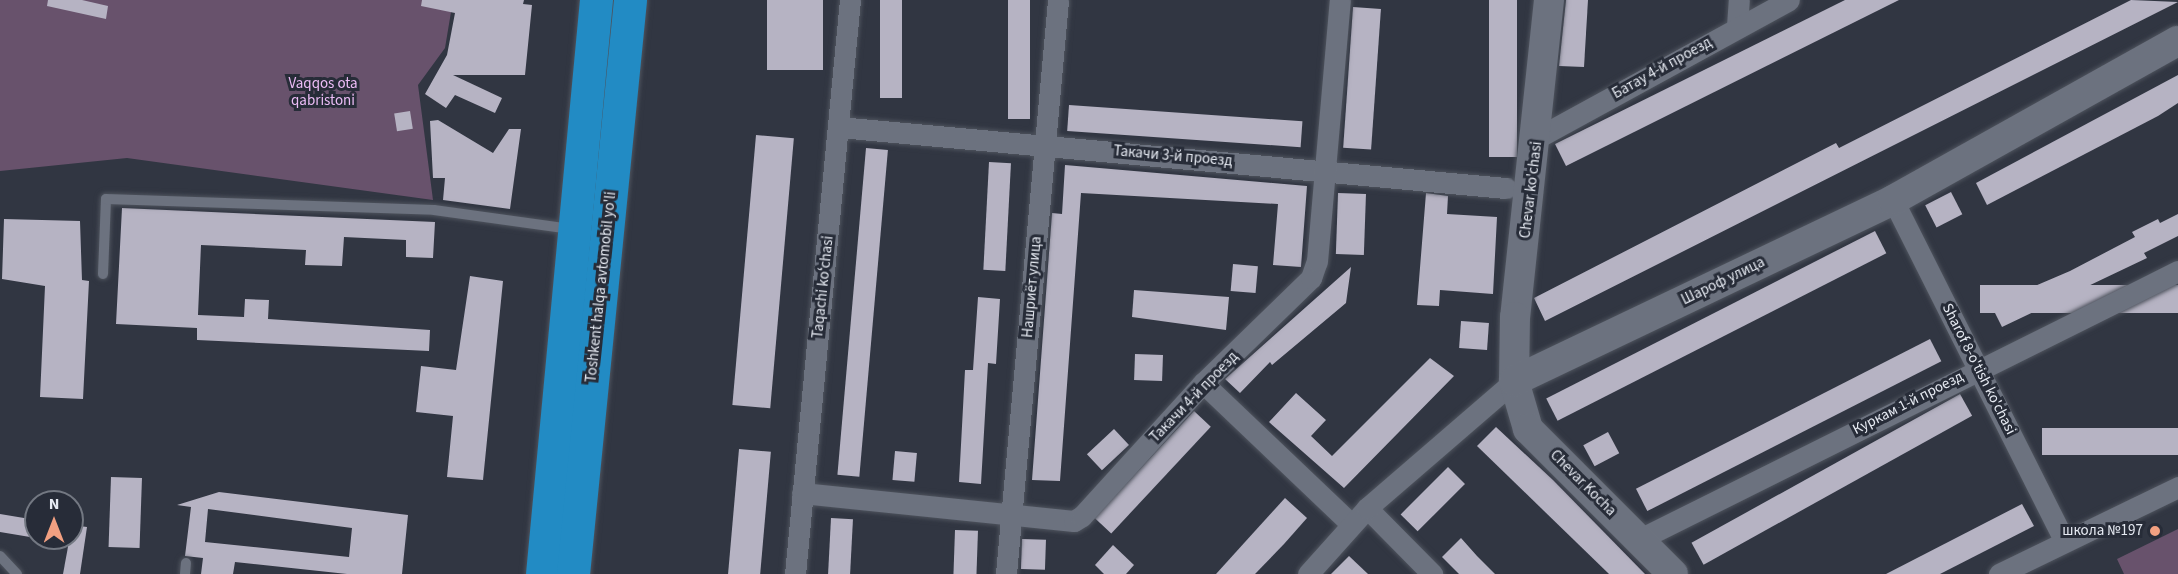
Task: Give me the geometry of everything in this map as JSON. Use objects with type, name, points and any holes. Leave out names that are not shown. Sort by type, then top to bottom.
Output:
[{"type":"highway","name":"Toshkent halqa avtomobil yo'li","points":[[573,574],[567,477],[574,229],[596,0]]},
{"type":"highway","name":"Toshkent halqa avtomobil yo'li","points":[[542,574],[567,477],[630,0]]},
{"type":"street","name":"Taqachi koʻchasi","points":[[795,574],[850,0]]},
{"type":"street","name":"Нашриёт улица","points":[[1006,574],[1058,0]]},
{"type":"street","name":"Такачи 4-й проезд","points":[[801,493],[1078,520],[1203,383],[1311,278],[1317,261],[1340,0]]},
{"type":"street","name":"Chevar ko'chasi","points":[[1514,381],[1515,317],[1537,138],[1549,0]]},
{"type":"street","points":[[1737,26],[1738,0]]},
{"type":"street","name":"Батау 4-й проезд","points":[[1537,138],[1737,26],[1789,0]]},
{"type":"street","name":"Шароф улица","points":[[1308,574],[1367,508],[1514,381],[1893,200],[2178,40]]},
{"type":"street","name":"Такачи 3-й проезд","points":[[839,127],[1326,169],[1506,188]]},
{"type":"street","name":"Sharof 8-o'tish ko'chasi","points":[[1893,200],[2064,540]]},
{"type":"street","name":"Куркам 1-й проезд","points":[[1640,539],[1979,367],[2178,271]]},
{"type":"street","name":"Chevar Kocha","points":[[1514,381],[1528,429],[1673,574]]},
{"type":"street","points":[[1203,383],[1351,524]]},
{"type":"street","points":[[1999,574],[2064,540],[2178,487]]},
{"type":"street","points":[[1367,508],[1432,574]]},
{"type":"lane","points":[[103,274],[106,199],[434,210],[574,229]]},
{"type":"lane","points":[[0,556],[17,574]]},
{"type":"green space","name":"Vaqqos ota qabristoni","points":[[0,0],[453,0],[445,48],[418,85],[433,200],[127,158],[0,171]]},
{"type":"green space","points":[[2178,529],[2178,574],[2124,574],[2117,559]]},
{"type":"building","points":[[48,0],[82,0],[108,6],[106,19],[47,6]]},
{"type":"building","points":[[422,0],[524,0],[523,4],[532,5],[525,75],[453,75],[502,98],[495,113],[455,95],[446,108],[425,94],[447,55],[455,13],[421,6]]},
{"type":"building","points":[[767,0],[823,0],[823,70],[767,70]]},
{"type":"building","points":[[880,0],[902,0],[902,98],[880,98]]},
{"type":"building","points":[[1008,0],[1030,0],[1030,119],[1008,119]]},
{"type":"building","points":[[1489,0],[1517,0],[1517,157],[1489,157]]},
{"type":"building","points":[[1566,0],[1588,0],[1584,67],[1559,66]]},
{"type":"building","points":[[1845,0],[1899,0],[1566,166],[1555,144]]},
{"type":"building","points":[[2131,0],[2178,2],[1545,321],[1534,298],[1836,143],[1839,148]]},
{"type":"building","points":[[1353,7],[1381,9],[1371,150],[1343,148]]},
{"type":"building","points":[[2178,75],[2178,103],[2158,116],[1987,205],[1976,183]]},
{"type":"building","points":[[1069,105],[1302,121],[1301,147],[1067,131]]},
{"type":"building","points":[[410,111],[413,129],[397,131],[394,114]]},
{"type":"building","points":[[438,120],[493,153],[509,129],[521,129],[510,209],[443,200],[445,178],[433,178],[430,121]]},
{"type":"building","points":[[756,135],[794,138],[770,408],[732,405]]},
{"type":"building","points":[[866,148],[888,150],[859,477],[837,475]]},
{"type":"building","points":[[989,162],[1011,163],[1005,271],[983,270]]},
{"type":"building","points":[[1065,165],[1307,186],[1301,267],[1273,265],[1278,204],[1081,193],[1060,481],[1032,480],[1052,213],[1062,214]]},
{"type":"building","points":[[1951,192],[1962,214],[1937,227],[1925,205]]},
{"type":"building","points":[[1338,193],[1366,194],[1364,255],[1336,254]]},
{"type":"building","points":[[1426,193],[1448,196],[1447,214],[1497,217],[1493,294],[1440,290],[1439,306],[1417,305]]},
{"type":"building","points":[[122,208],[435,222],[433,258],[406,257],[406,240],[344,237],[342,266],[305,265],[306,250],[201,245],[198,315],[244,317],[245,299],[269,300],[268,319],[430,330],[429,351],[197,340],[197,328],[116,324]]},
{"type":"building","points":[[2178,214],[2178,236],[2144,253],[2147,258],[2002,327],[1991,305],[2070,271],[2135,237],[2132,232],[2158,219],[2160,223]]},
{"type":"building","points":[[4,219],[80,221],[82,280],[89,281],[83,399],[40,397],[45,286],[2,279]]},
{"type":"building","points":[[1875,231],[1886,253],[1558,421],[1546,399]]},
{"type":"building","points":[[1233,264],[1258,266],[1256,293],[1231,291]]},
{"type":"building","points":[[1351,267],[1346,303],[1272,365],[1270,362],[1240,393],[1225,379]]},
{"type":"building","points":[[470,276],[503,281],[483,480],[447,477],[453,416],[416,412],[421,366],[456,370]]},
{"type":"building","points":[[1980,285],[2178,285],[2178,313],[1980,313]]},
{"type":"building","points":[[1134,290],[1229,297],[1226,330],[1132,317]]},
{"type":"building","points":[[978,297],[1000,299],[996,364],[988,363],[981,484],[959,482],[965,370],[973,370]]},
{"type":"building","points":[[1461,321],[1489,323],[1487,350],[1459,348]]},
{"type":"building","points":[[1930,339],[1941,361],[1647,511],[1636,489]]},
{"type":"building","points":[[1135,354],[1163,355],[1162,381],[1134,380]]},
{"type":"building","points":[[1430,358],[1454,376],[1344,488],[1269,422],[1296,393],[1326,420],[1311,436],[1332,456]]},
{"type":"building","points":[[1960,394],[1972,416],[1704,565],[1691,543]]},
{"type":"building","points":[[1194,411],[1211,427],[1111,533],[1094,518]]},
{"type":"building","points":[[1496,427],[1553,480],[1645,574],[1609,574],[1477,446]]},
{"type":"building","points":[[2042,428],[2178,428],[2178,455],[2042,455]]},
{"type":"building","points":[[1114,429],[1129,445],[1102,470],[1087,454]]},
{"type":"building","points":[[1608,432],[1619,453],[1595,466],[1583,445]]},
{"type":"building","points":[[739,449],[771,452],[760,574],[728,574]]},
{"type":"building","points":[[895,451],[917,453],[914,482],[892,480]]},
{"type":"building","points":[[1448,467],[1465,484],[1418,531],[1401,514]]},
{"type":"building","points":[[111,477],[142,478],[140,548],[109,547]]},
{"type":"building","points":[[219,492],[408,515],[402,574],[347,574],[235,562],[233,574],[201,574],[203,558],[185,556],[191,507],[177,505]],"holes":[[[208,509],[352,528],[349,557],[205,542]]]},
{"type":"building","points":[[1285,498],[1307,518],[1284,544],[1255,574],[1216,574]]},
{"type":"building","points":[[2022,504],[2034,526],[1940,574],[1886,574]]},
{"type":"building","points":[[0,514],[24,518],[24,536],[0,532]]},
{"type":"building","points":[[831,518],[853,519],[850,574],[828,574]]},
{"type":"building","points":[[84,527],[87,527],[84,547]]},
{"type":"building","points":[[955,530],[978,531],[976,574],[953,574]]},
{"type":"building","points":[[1461,538],[1495,574],[1459,574],[1442,557]]},
{"type":"building","points":[[1022,539],[1046,540],[1045,570],[1021,569]]},
{"type":"building","points":[[1113,545],[1134,565],[1126,574],[1104,574],[1095,565]]},
{"type":"building","points":[[67,550],[84,550],[80,574],[63,574]]},
{"type":"building","points":[[1349,556],[1368,574],[1331,574]]},
{"type":"place","name":"школа №197","points":[[2155,531]]}]
